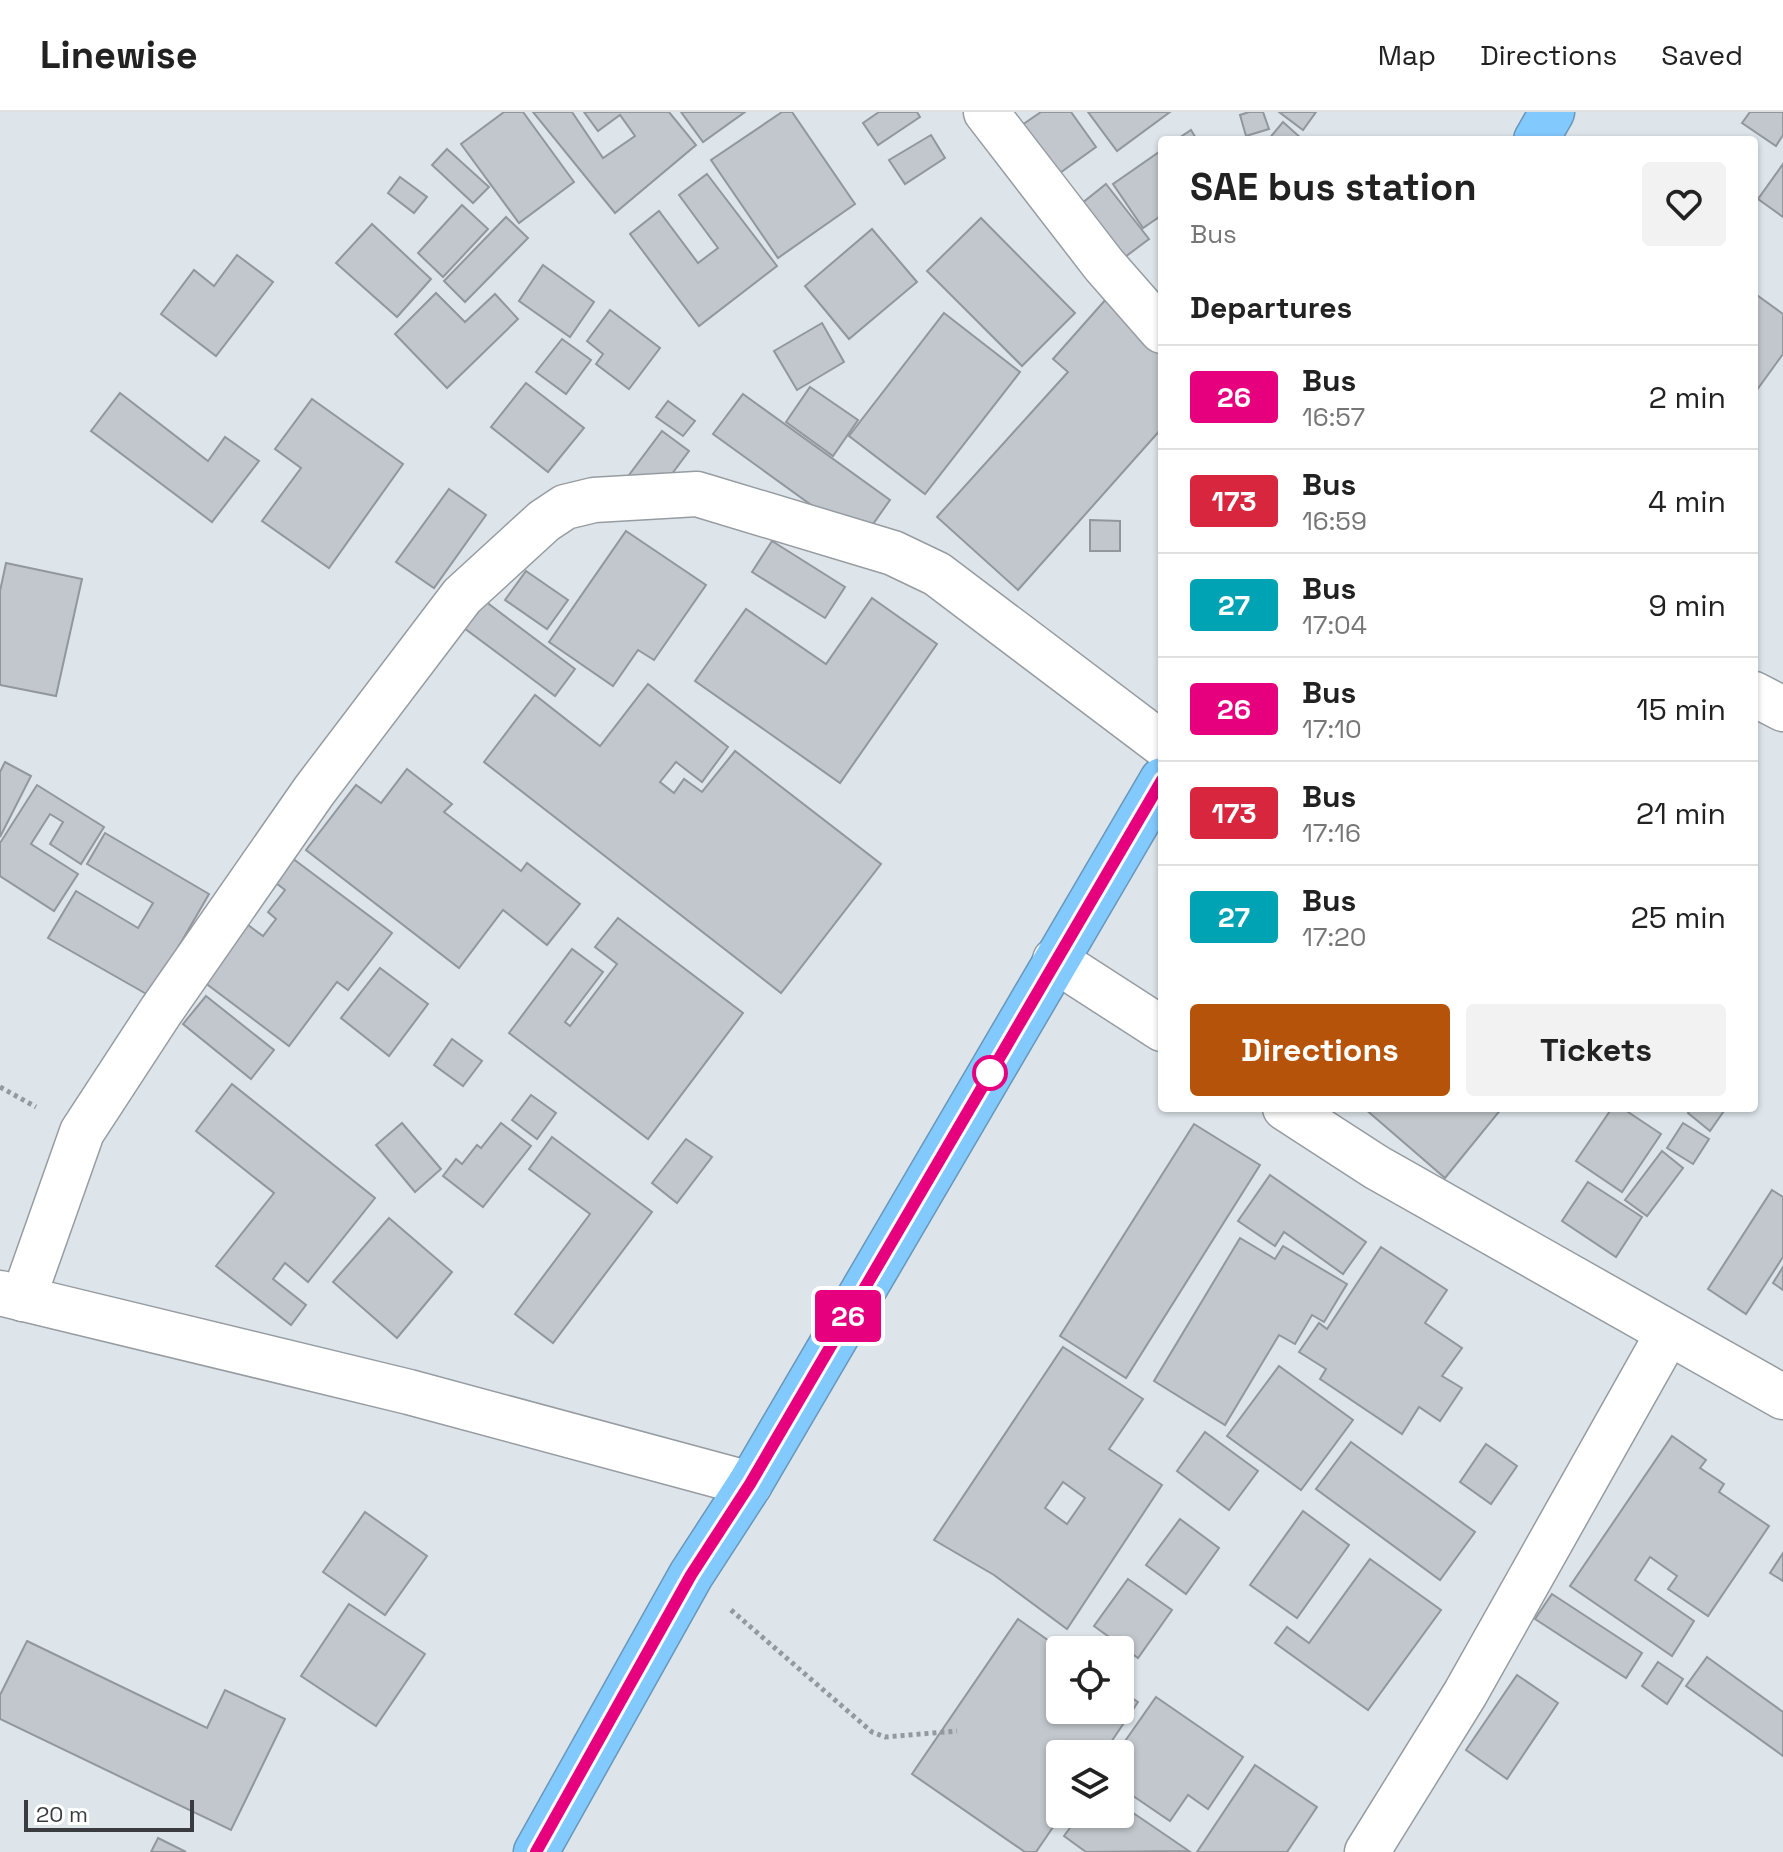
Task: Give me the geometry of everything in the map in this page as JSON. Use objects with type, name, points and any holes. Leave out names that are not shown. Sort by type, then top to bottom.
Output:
[{"type":"highway","points":[[1538,136],[1552,112]]},
{"type":"highway","points":[[536,1852],[691,1575],[750,1484],[1158,787]]},
{"type":"street","points":[[986,112],[1104,265],[1158,326]]},
{"type":"street","points":[[750,1484],[409,1392],[11,1296],[82,1132],[161,1011],[314,791],[462,596],[544,521],[565,507],[594,500],[697,494],[893,553],[937,574],[1158,741]]},
{"type":"street","points":[[1758,696],[1783,709]]},
{"type":"street","points":[[1055,960],[1158,1026]]},
{"type":"street","points":[[1291,1112],[1376,1167],[1667,1335],[1783,1397]]},
{"type":"street","points":[[1367,1852],[1465,1694],[1667,1335]]},
{"type":"path","points":[[691,1575],[872,1732],[885,1737],[957,1731]]},
{"type":"building","points":[[504,112],[523,112],[574,182],[519,223],[461,144]]},
{"type":"building","points":[[533,112],[572,112],[603,158],[635,136],[620,115],[598,131],[584,112],[669,112],[696,145],[615,213]]},
{"type":"building","points":[[681,112],[745,112],[703,142]]},
{"type":"building","points":[[782,112],[792,112],[855,204],[778,258],[711,160]]},
{"type":"building","points":[[879,112],[917,112],[920,117],[878,145],[863,123]]},
{"type":"building","points":[[1041,112],[1071,112],[1096,147],[1057,175],[1022,125]]},
{"type":"building","points":[[1088,112],[1170,112],[1117,151]]},
{"type":"building","points":[[1263,112],[1269,129],[1246,136],[1240,115]]},
{"type":"building","points":[[1279,112],[1316,112],[1303,130]]},
{"type":"building","points":[[1750,112],[1783,112],[1783,135],[1776,146],[1742,123]]},
{"type":"building","points":[[1283,122],[1299,136],[1271,136]]},
{"type":"building","points":[[931,135],[945,158],[905,184],[889,160]]},
{"type":"building","points":[[447,149],[489,187],[473,203],[432,165]]},
{"type":"building","points":[[1158,153],[1158,218],[1143,228],[1113,184]]},
{"type":"building","points":[[1783,164],[1783,217],[1758,199]]},
{"type":"building","points":[[707,174],[777,266],[699,326],[630,234],[659,211],[698,263],[718,248],[679,195]]},
{"type":"building","points":[[400,177],[427,197],[414,213],[388,193]]},
{"type":"building","points":[[1106,184],[1149,239],[1113,266],[1071,212]]},
{"type":"building","points":[[462,205],[488,229],[443,277],[418,253]]},
{"type":"building","points":[[506,217],[528,238],[465,302],[444,281]]},
{"type":"building","points":[[981,218],[1075,313],[1022,366],[927,271]]},
{"type":"building","points":[[372,224],[431,279],[397,317],[336,263]]},
{"type":"building","points":[[872,229],[917,282],[849,339],[805,286]]},
{"type":"building","points":[[237,255],[273,282],[216,356],[161,314],[194,270],[214,286]]},
{"type":"building","points":[[543,265],[594,302],[570,337],[519,301]]},
{"type":"building","points":[[436,293],[465,322],[495,294],[518,319],[447,388],[395,334]]},
{"type":"building","points":[[1758,296],[1783,314],[1783,354],[1758,388]]},
{"type":"building","points":[[1107,298],[1158,345],[1158,432],[1018,590],[937,517],[1068,372],[1053,359]]},
{"type":"building","points":[[610,310],[660,348],[629,389],[596,364],[603,354],[587,341]]},
{"type":"building","points":[[944,313],[1020,372],[925,494],[849,436]]},
{"type":"building","points":[[822,323],[844,362],[797,390],[774,351]]},
{"type":"building","points":[[562,339],[591,360],[566,394],[536,372]]},
{"type":"building","points":[[526,383],[584,428],[548,472],[491,427]]},
{"type":"building","points":[[810,387],[858,420],[833,456],[786,422]]},
{"type":"building","points":[[120,393],[208,461],[225,437],[259,461],[212,522],[91,431]]},
{"type":"building","points":[[743,394],[890,500],[861,541],[713,434]]},
{"type":"building","points":[[312,399],[403,464],[329,568],[262,521],[301,468],[275,449]]},
{"type":"building","points":[[668,401],[695,421],[683,436],[656,417]]},
{"type":"building","points":[[662,431],[689,451],[656,495],[629,475]]},
{"type":"building","points":[[449,489],[486,515],[434,588],[396,562]]},
{"type":"building","points":[[1090,520],[1120,521],[1120,551],[1090,551]]},
{"type":"building","points":[[626,531],[706,585],[654,660],[638,650],[613,686],[549,642]]},
{"type":"building","points":[[772,541],[845,587],[825,618],[752,572]]},
{"type":"building","points":[[6,563],[82,579],[56,696],[0,685],[0,591]]},
{"type":"building","points":[[526,571],[568,600],[547,629],[505,600]]},
{"type":"building","points":[[481,598],[575,669],[555,696],[460,625]]},
{"type":"building","points":[[872,598],[937,644],[840,783],[695,681],[746,609],[826,664]]},
{"type":"building","points":[[648,684],[728,747],[702,782],[676,762],[660,782],[674,793],[684,779],[702,792],[735,751],[881,864],[781,993],[484,762],[535,695],[600,746]]},
{"type":"building","points":[[5,762],[31,776],[0,837],[0,772]]},
{"type":"building","points":[[407,769],[452,804],[444,812],[521,871],[527,863],[580,904],[547,945],[503,910],[459,968],[306,850],[356,785],[381,803]]},
{"type":"building","points":[[37,785],[104,827],[81,864],[50,844],[63,822],[50,814],[31,844],[78,874],[54,911],[0,876],[0,843]]},
{"type":"building","points":[[105,833],[209,894],[150,996],[48,938],[76,891],[138,928],[153,903],[87,864]]},
{"type":"building","points":[[280,849],[392,933],[348,990],[337,982],[289,1046],[204,982],[248,925],[263,936],[276,919],[268,912],[285,890],[263,873]]},
{"type":"building","points":[[618,918],[743,1013],[648,1139],[509,1033],[572,949],[603,972],[565,1022],[570,1026],[617,964],[595,947]]},
{"type":"building","points":[[380,968],[428,1004],[389,1056],[341,1018]]},
{"type":"building","points":[[206,996],[274,1050],[251,1079],[183,1024]]},
{"type":"building","points":[[452,1039],[482,1061],[463,1086],[434,1065]]},
{"type":"building","points":[[232,1084],[375,1198],[308,1282],[285,1263],[273,1279],[306,1305],[291,1325],[216,1266],[274,1193],[196,1131]]},
{"type":"building","points":[[531,1095],[556,1113],[537,1139],[512,1120]]},
{"type":"building","points":[[1369,1112],[1499,1112],[1445,1178]]},
{"type":"building","points":[[1609,1112],[1628,1112],[1661,1134],[1622,1192],[1576,1161]]},
{"type":"building","points":[[1689,1112],[1723,1112],[1710,1131]]},
{"type":"building","points":[[402,1123],[441,1169],[415,1192],[376,1145]]},
{"type":"building","points":[[501,1123],[531,1146],[483,1207],[443,1176],[456,1159],[462,1164],[477,1145],[481,1148]]},
{"type":"building","points":[[1683,1123],[1709,1139],[1693,1164],[1667,1148]]},
{"type":"building","points":[[1194,1124],[1260,1165],[1126,1378],[1060,1336]]},
{"type":"building","points":[[552,1137],[652,1212],[553,1343],[515,1314],[590,1214],[529,1169]]},
{"type":"building","points":[[686,1139],[712,1157],[677,1203],[652,1183]]},
{"type":"building","points":[[1662,1151],[1683,1168],[1647,1216],[1625,1200]]},
{"type":"building","points":[[1270,1175],[1366,1242],[1343,1274],[1284,1232],[1275,1246],[1238,1221]]},
{"type":"building","points":[[1588,1182],[1642,1217],[1616,1257],[1562,1221]]},
{"type":"building","points":[[1772,1190],[1783,1197],[1783,1257],[1746,1314],[1708,1289]]},
{"type":"building","points":[[389,1218],[452,1272],[397,1338],[333,1282]]},
{"type":"building","points":[[1240,1238],[1275,1259],[1283,1246],[1347,1284],[1324,1322],[1312,1315],[1295,1344],[1279,1335],[1225,1425],[1154,1381]]},
{"type":"building","points":[[1381,1247],[1447,1290],[1425,1323],[1462,1348],[1442,1376],[1462,1388],[1440,1421],[1419,1407],[1402,1434],[1320,1379],[1326,1369],[1299,1352],[1319,1323],[1327,1329]]},
{"type":"building","points":[[1783,1267],[1783,1290],[1773,1283]]},
{"type":"building","points":[[1063,1347],[1143,1399],[1109,1449],[1162,1485],[1067,1629],[994,1575],[934,1540]],"holes":[[[1063,1482],[1085,1498],[1067,1524],[1045,1508]]]},
{"type":"building","points":[[1279,1366],[1353,1420],[1301,1490],[1227,1436]]},
{"type":"building","points":[[1205,1432],[1258,1471],[1229,1510],[1177,1471]]},
{"type":"building","points":[[1672,1436],[1706,1460],[1700,1468],[1724,1484],[1719,1492],[1769,1526],[1708,1616],[1668,1589],[1677,1576],[1650,1557],[1635,1580],[1694,1621],[1672,1656],[1570,1586]]},
{"type":"building","points":[[1351,1442],[1475,1532],[1440,1580],[1316,1489]]},
{"type":"building","points":[[1486,1444],[1517,1466],[1491,1504],[1460,1482]]},
{"type":"building","points":[[1303,1511],[1349,1545],[1297,1618],[1250,1585]]},
{"type":"building","points":[[365,1512],[427,1556],[385,1615],[323,1572]]},
{"type":"building","points":[[1180,1519],[1219,1548],[1186,1594],[1146,1565]]},
{"type":"building","points":[[1783,1553],[1783,1581],[1770,1573]]},
{"type":"building","points":[[1370,1559],[1441,1610],[1368,1710],[1275,1643],[1287,1627],[1309,1643]]},
{"type":"building","points":[[1128,1579],[1172,1610],[1138,1658],[1134,1655],[1134,1636],[1108,1636],[1094,1626]]},
{"type":"building","points":[[1552,1594],[1642,1653],[1626,1678],[1535,1619]]},
{"type":"building","points":[[349,1604],[425,1654],[376,1726],[301,1676]]},
{"type":"building","points":[[1018,1619],[1046,1639],[1046,1724],[1123,1724],[1112,1740],[1046,1740],[1046,1828],[1052,1828],[1036,1852],[1025,1852],[912,1774]]},
{"type":"building","points":[[27,1641],[207,1728],[225,1690],[285,1719],[231,1830],[0,1719],[0,1695]]},
{"type":"building","points":[[1707,1657],[1783,1712],[1783,1756],[1686,1686]]},
{"type":"building","points":[[1658,1662],[1683,1679],[1667,1704],[1642,1686]]},
{"type":"building","points":[[1517,1675],[1558,1703],[1507,1779],[1466,1750]]},
{"type":"building","points":[[1156,1697],[1243,1757],[1208,1809],[1188,1795],[1170,1821],[1134,1797],[1134,1740],[1126,1740]]},
{"type":"building","points":[[1255,1765],[1317,1807],[1287,1852],[1197,1852]]},
{"type":"building","points":[[1134,1814],[1189,1851],[1086,1852],[1064,1836],[1070,1828],[1134,1828]]},
{"type":"building","points":[[158,1838],[186,1852],[151,1852]]},
{"type":"bus line","name":"26","points":[[536,1852],[691,1575],[750,1484],[1158,787]]}]
